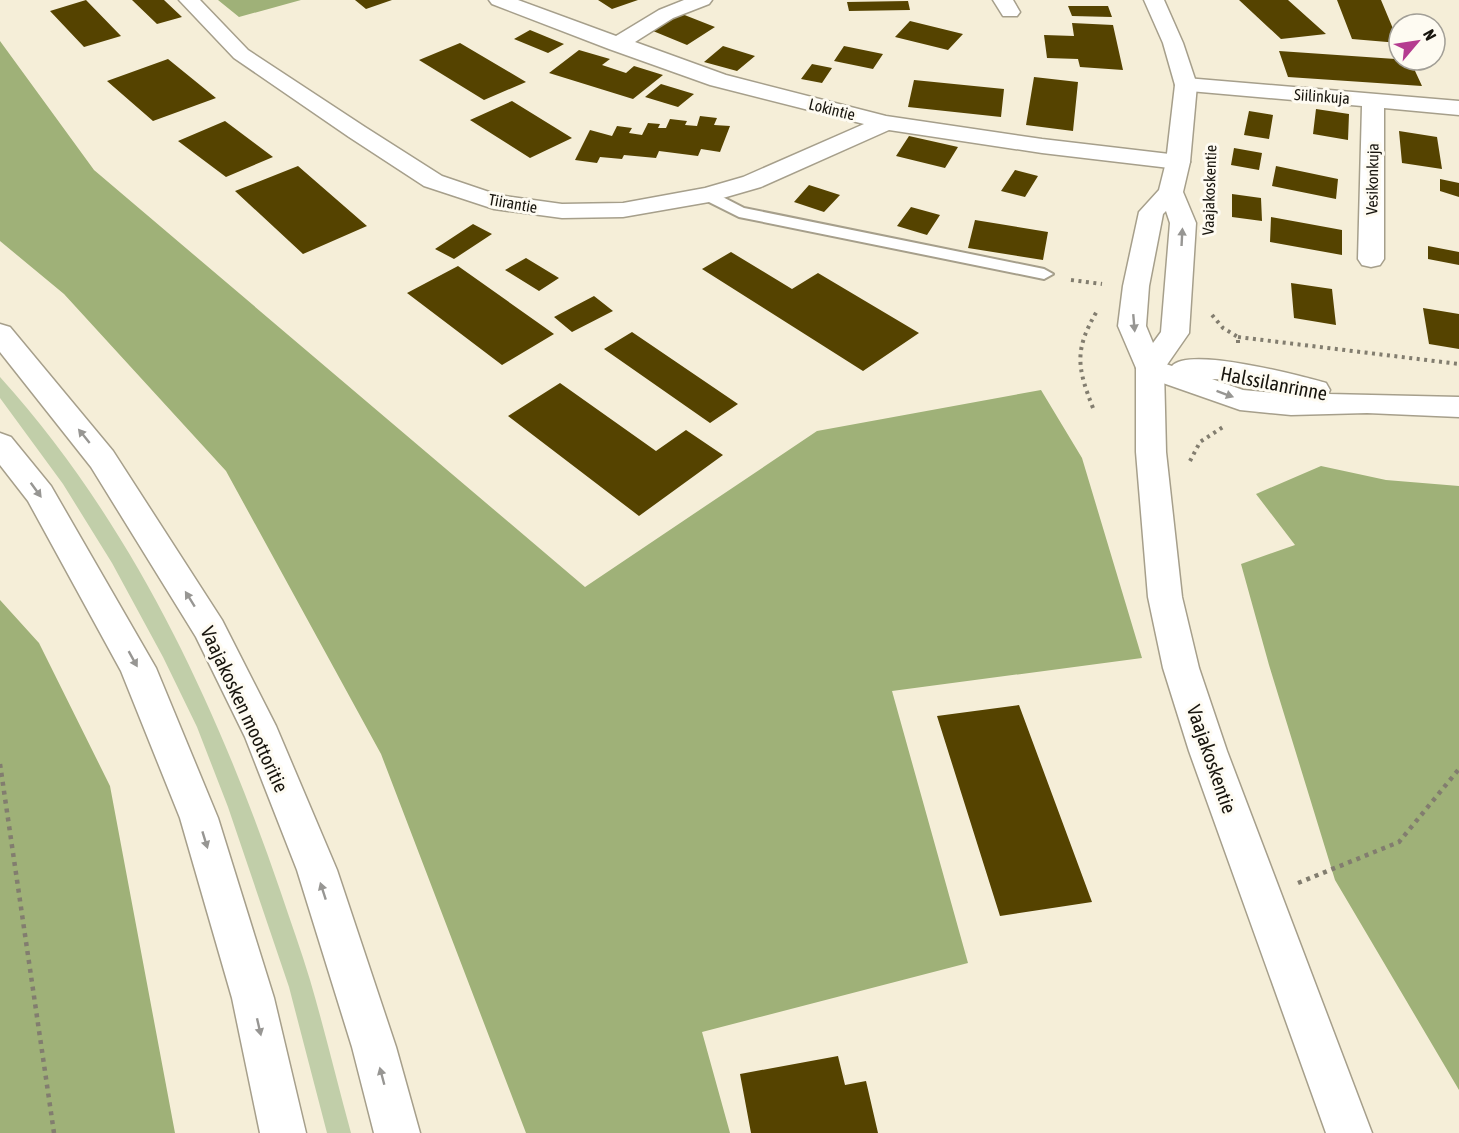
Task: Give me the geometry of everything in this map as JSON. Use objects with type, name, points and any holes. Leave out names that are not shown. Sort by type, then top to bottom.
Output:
[{"type":"main road","name":"Tiirantie","points":[[189,0],[241,54],[433,181],[494,202],[562,211],[622,210],[709,195],[752,182],[886,123]]},
{"type":"main road","name":"Lokintie","points":[[499,0],[616,45],[718,80],[886,123],[1042,146],[1178,162]]},
{"type":"main road","points":[[616,45],[666,14],[702,0]]},
{"type":"main road","name":"Vaajakoskentie","points":[[1154,0],[1173,43],[1186,85],[1178,162],[1171,192],[1151,212],[1136,286],[1132,326],[1150,368],[1151,452],[1165,597],[1181,668],[1208,752],[1349,1133]]},
{"type":"main road","name":"Siilinkuja","points":[[1186,85],[1459,108]]},
{"type":"main road","name":"Vesikonkuja","points":[[1371,259],[1373,99]]},
{"type":"main road","name":"Vaajakoskentie","points":[[1150,368],[1175,333],[1182,223],[1171,192]]},
{"type":"main road","name":"Vaajakosken moottoritie","points":[[0,333],[102,459],[210,630],[263,737],[317,870],[374,1047],[397,1133]]},
{"type":"main road","name":"Halssilanrinne","points":[[1150,368],[1239,386],[1291,405],[1367,403],[1459,407]]},
{"type":"main road","points":[[0,444],[40,494],[138,668],[199,818],[253,998],[283,1133]]},
{"type":"lane","points":[[709,195],[740,212],[1044,274]]},
{"type":"path","points":[[1044,274],[1092,285],[1136,286]]},
{"type":"path","points":[[1210,311],[1223,328],[1238,337],[1340,351],[1459,363]]},
{"type":"path","points":[[1190,472],[1190,461],[1200,442],[1219,429],[1239,422],[1238,337]]},
{"type":"path","points":[[0,764],[54,1133]]},
{"type":"path","points":[[1293,885],[1399,842],[1459,769]]},
{"type":"green space","points":[[218,0],[301,0],[239,17]]},
{"type":"green space","points":[[0,41],[94,170],[585,587],[817,431],[1041,390],[1082,458],[1142,658],[892,691],[968,963],[702,1032],[730,1133],[526,1133],[381,754],[226,471],[64,294],[0,241]]},
{"type":"green space","points":[[0,377],[47,433],[91,493],[130,555],[166,619],[199,685],[255,821],[307,969],[351,1133],[327,1133],[289,987],[228,807],[197,727],[163,657],[112,563],[63,484],[0,398]]},
{"type":"green space","points":[[1321,466],[1386,480],[1459,486],[1459,1090],[1335,880],[1269,665],[1241,564],[1295,545],[1256,494]]},
{"type":"green space","points":[[0,600],[39,643],[110,786],[175,1133],[0,1133]]},
{"type":"building","points":[[86,0],[121,36],[84,47],[50,11]]},
{"type":"building","points":[[132,0],[164,0],[182,17],[157,24]]},
{"type":"building","points":[[355,0],[392,0],[366,9]]},
{"type":"building","points":[[598,0],[638,0],[612,9]]},
{"type":"building","points":[[1239,0],[1288,0],[1326,34],[1281,39]]},
{"type":"building","points":[[1337,0],[1381,0],[1387,14],[1387,42],[1352,39]]},
{"type":"building","points":[[908,1],[910,10],[849,11],[847,2]]},
{"type":"building","points":[[1068,6],[1108,6],[1112,17],[1072,16]]},
{"type":"building","points":[[682,14],[715,27],[687,45],[653,31]]},
{"type":"building","points":[[910,21],[963,34],[948,50],[895,37]]},
{"type":"building","points":[[1072,23],[1113,25],[1123,70],[1080,67],[1078,59],[1047,58],[1044,35],[1074,36]]},
{"type":"building","points":[[530,30],[564,44],[548,53],[514,39]]},
{"type":"building","points":[[460,43],[526,82],[484,100],[419,60]]},
{"type":"building","points":[[723,46],[755,56],[737,71],[704,62]]},
{"type":"building","points":[[844,46],[883,54],[873,69],[834,61]]},
{"type":"building","points":[[579,50],[610,59],[602,65],[626,73],[634,66],[663,75],[633,99],[549,73]]},
{"type":"building","points":[[1279,51],[1387,58],[1387,72],[1416,72],[1422,86],[1288,77]]},
{"type":"building","points":[[168,59],[216,98],[153,121],[107,81]]},
{"type":"building","points":[[812,64],[832,68],[822,83],[801,79]]},
{"type":"building","points":[[1034,77],[1078,82],[1073,131],[1026,125]]},
{"type":"building","points":[[914,80],[1004,89],[1001,117],[908,107]]},
{"type":"building","points":[[661,84],[694,94],[678,107],[645,97]]},
{"type":"building","points":[[512,101],[572,138],[530,158],[470,120]]},
{"type":"building","points":[[1316,109],[1349,114],[1348,140],[1313,134]]},
{"type":"building","points":[[1249,111],[1273,115],[1269,139],[1244,135]]},
{"type":"building","points":[[700,116],[717,118],[714,125],[730,126],[720,152],[701,149],[698,156],[659,151],[656,158],[624,155],[622,159],[600,157],[597,163],[575,160],[590,130],[612,136],[617,126],[632,128],[629,133],[642,135],[648,123],[660,124],[658,128],[666,128],[670,119],[687,121],[685,125],[697,126]]},
{"type":"building","points":[[225,121],[273,157],[226,177],[178,141]]},
{"type":"building","points":[[1399,131],[1437,137],[1442,169],[1402,163]]},
{"type":"building","points":[[909,136],[958,147],[945,168],[896,156]]},
{"type":"building","points":[[1234,148],[1262,153],[1259,170],[1231,165]]},
{"type":"building","points":[[298,166],[367,226],[303,254],[235,191]]},
{"type":"building","points":[[1276,166],[1338,179],[1336,199],[1272,186]]},
{"type":"building","points":[[1015,170],[1038,176],[1025,197],[1001,191]]},
{"type":"building","points":[[1440,179],[1459,183],[1459,197],[1440,191]]},
{"type":"building","points":[[809,185],[840,195],[824,212],[794,202]]},
{"type":"building","points":[[1232,194],[1261,198],[1262,221],[1232,217]]},
{"type":"building","points":[[911,207],[940,215],[927,235],[897,226]]},
{"type":"building","points":[[1271,217],[1342,230],[1342,255],[1270,242]]},
{"type":"building","points":[[975,220],[1048,232],[1043,260],[968,248]]},
{"type":"building","points":[[473,224],[492,234],[454,259],[435,249]]},
{"type":"building","points":[[1428,246],[1459,252],[1459,265],[1428,259]]},
{"type":"building","points":[[731,252],[792,289],[818,273],[919,333],[863,371],[702,269]]},
{"type":"building","points":[[526,258],[559,278],[539,291],[505,270]]},
{"type":"building","points":[[458,266],[554,334],[502,365],[407,293]]},
{"type":"building","points":[[1291,283],[1332,289],[1336,325],[1294,318]]},
{"type":"building","points":[[594,296],[613,311],[572,332],[554,317]]},
{"type":"building","points":[[1423,308],[1459,314],[1459,349],[1429,344]]},
{"type":"building","points":[[632,332],[738,404],[710,423],[604,349]]},
{"type":"building","points":[[560,383],[656,451],[686,430],[723,455],[639,516],[508,416]]},
{"type":"building","points":[[1019,705],[1092,902],[1000,916],[937,716]]},
{"type":"building","points":[[838,1056],[845,1085],[866,1081],[878,1133],[751,1133],[740,1074]]}]
